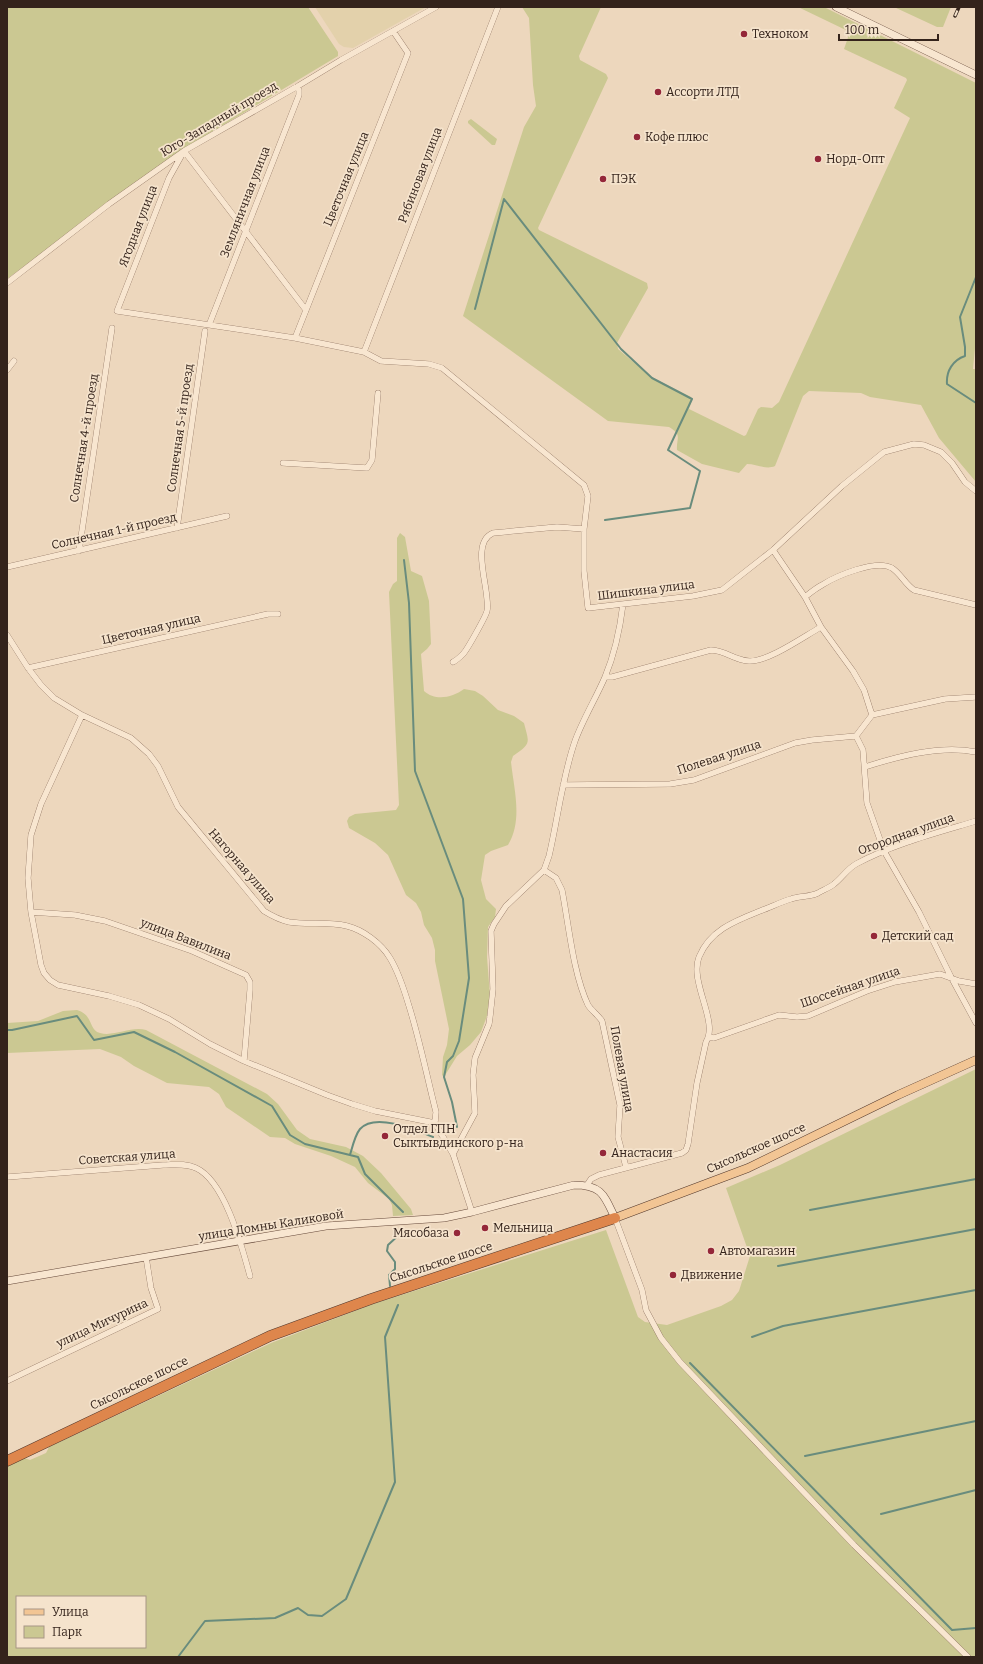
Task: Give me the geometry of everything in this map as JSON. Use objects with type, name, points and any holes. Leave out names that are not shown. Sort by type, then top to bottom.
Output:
[{"type":"highway","name":"Сысольское шоссе","points":[[7,1461],[270,1336],[371,1299],[615,1218]]},
{"type":"main road","points":[[836,7],[976,75]]},
{"type":"main road","name":"Сысольское шоссе","points":[[615,1218],[748,1168],[898,1095],[976,1060]]},
{"type":"main road","name":"улица Домны Каликовой","points":[[7,1281],[326,1226],[444,1218],[472,1212],[574,1184],[587,1185]]},
{"type":"main road","points":[[587,1185],[599,1190],[605,1197],[615,1218]]},
{"type":"street","name":"Юго-Западный проезд","points":[[7,283],[109,204],[184,151],[436,7]]},
{"type":"street","name":"Рябиновая улица","points":[[364,352],[498,7]]},
{"type":"street","name":"Цветочная улица","points":[[295,338],[408,53],[393,31]]},
{"type":"street","name":"Земляничная улица","points":[[209,325],[299,94],[298,86]]},
{"type":"street","points":[[184,151],[306,310]]},
{"type":"street","name":"Ягодная улица","points":[[117,311],[169,178],[184,151]]},
{"type":"street","name":"Шишкина улица","points":[[117,311],[295,338],[364,352],[381,361],[429,364],[442,368],[584,485],[588,496],[584,529],[584,571],[588,608],[692,596],[722,590],[774,550],[842,486],[884,452],[914,444],[924,445],[941,452],[952,463],[965,482],[976,491]]},
{"type":"street","name":"Солнечная 4-й проезд","points":[[79,551],[112,328]]},
{"type":"street","name":"Солнечная 5-й проезд","points":[[177,528],[205,330]]},
{"type":"street","points":[[7,367],[14,361],[7,370]]},
{"type":"street","points":[[283,463],[363,469],[370,466],[372,460],[378,393]]},
{"type":"street","name":"Солнечная 1-й проезд","points":[[7,567],[227,516]]},
{"type":"street","points":[[453,662],[464,654],[487,612],[482,560],[482,542],[488,535],[493,533],[556,527],[584,529]]},
{"type":"street","points":[[774,550],[805,597],[821,627],[864,690],[872,715]]},
{"type":"street","points":[[805,597],[822,585],[841,575],[862,568],[881,566],[892,568],[907,585],[914,590],[976,605]]},
{"type":"street","points":[[453,1154],[475,1113],[472,1075],[475,1058],[489,1024],[490,1017],[492,989],[491,931],[506,906],[544,870],[553,841],[563,785],[576,739],[605,677],[614,652],[620,628],[623,604]]},
{"type":"street","name":"Цветочная улица","points":[[28,668],[268,614],[278,614]]},
{"type":"street","points":[[605,677],[612,677],[711,650],[720,650],[738,659],[750,661],[763,660],[821,627]]},
{"type":"street","name":"Нагорная улица","points":[[7,635],[28,668],[41,685],[54,698],[82,715],[131,738],[149,754],[158,766],[178,807],[264,911],[277,918],[290,922],[331,923],[348,926],[362,932],[377,943],[389,956],[399,975],[416,1031],[436,1112],[435,1123],[453,1154],[472,1212]]},
{"type":"street","points":[[976,697],[945,699],[872,715],[856,736],[863,750],[867,803],[884,851],[919,912],[951,977],[976,1023]]},
{"type":"street","points":[[82,715],[41,804],[31,836],[28,878],[31,912],[41,965],[44,973],[50,980],[58,985],[110,996],[139,1005],[169,1019],[210,1044],[244,1061],[352,1104],[435,1123]]},
{"type":"street","name":"Полевая улица","points":[[563,785],[670,784],[694,780],[795,743],[856,736]]},
{"type":"street","points":[[865,767],[896,757],[937,751],[967,750],[976,752]]},
{"type":"street","name":"Огородная улица","points":[[587,1185],[591,1179],[599,1175],[682,1153],[686,1150],[697,1083],[706,1042],[709,1037],[704,1000],[696,976],[696,967],[699,956],[706,944],[718,931],[731,923],[792,898],[815,894],[834,883],[854,865],[884,851],[931,834],[976,821]]},
{"type":"street","name":"Полевая улица","points":[[544,870],[556,878],[560,883],[581,986],[590,1008],[594,1010],[602,1021],[620,1106],[618,1137],[626,1167]]},
{"type":"street","name":"улица Вавилина","points":[[31,912],[76,914],[105,921],[192,951],[246,975],[250,982],[250,990],[244,1061]]},
{"type":"street","name":"Шоссейная улица","points":[[709,1037],[714,1038],[779,1015],[797,1017],[808,1016],[867,991],[895,982],[940,974],[959,981],[976,984]]},
{"type":"street","name":"Советская улица","points":[[7,1177],[186,1164],[204,1172],[214,1183],[224,1202],[240,1240],[250,1276]]},
{"type":"street","points":[[615,1218],[642,1290],[646,1310],[661,1338],[680,1362],[854,1545],[968,1657]]},
{"type":"street","name":"улица Мичурина","points":[[7,1381],[158,1308],[151,1288],[146,1257]]},
{"type":"shaded area","points":[[315,7],[426,7],[353,48],[344,47],[339,44]]},
{"type":"green space","points":[[7,7],[308,7],[338,52],[338,56],[182,150],[7,279]]},
{"type":"green space","points":[[522,7],[601,7],[579,56],[580,60],[606,74],[608,78],[538,228],[539,230],[647,283],[648,288],[617,343],[618,349],[651,377],[691,397],[692,400],[689,409],[744,436],[746,435],[758,409],[761,407],[772,408],[779,402],[910,118],[894,108],[907,80],[906,78],[844,49],[850,32],[798,7],[824,7],[976,83],[976,338],[973,369],[976,369],[976,482],[939,438],[921,405],[870,397],[861,393],[809,391],[803,396],[775,466],[765,467],[747,464],[739,473],[702,464],[677,450],[678,437],[676,432],[669,427],[608,421],[463,316],[524,127],[536,106],[533,85],[529,18]]},
{"type":"green space","points":[[894,7],[951,7],[943,27],[937,27]]},
{"type":"green space","points":[[471,119],[497,139],[495,145],[492,145],[468,123]]},
{"type":"green space","points":[[400,533],[405,537],[411,571],[422,576],[429,601],[431,644],[421,654],[424,691],[433,696],[444,697],[454,695],[464,689],[475,691],[483,696],[498,710],[514,716],[524,723],[528,739],[526,745],[513,756],[511,762],[516,805],[513,835],[508,845],[491,851],[485,855],[481,880],[486,899],[496,909],[495,917],[488,927],[487,957],[490,996],[487,1016],[481,1032],[470,1045],[457,1056],[444,1077],[442,1075],[443,1057],[447,1045],[449,1029],[435,961],[435,950],[432,938],[424,925],[421,912],[416,903],[406,895],[388,855],[375,843],[349,828],[347,821],[349,817],[355,814],[396,810],[399,805],[389,592],[393,584],[397,581],[397,538]]},
{"type":"green space","points":[[77,1010],[86,1015],[94,1029],[100,1033],[111,1034],[134,1029],[146,1030],[267,1094],[278,1104],[297,1130],[310,1139],[346,1147],[363,1156],[381,1173],[411,1209],[413,1215],[393,1216],[392,1205],[389,1199],[368,1183],[355,1167],[331,1156],[295,1144],[285,1138],[270,1137],[226,1107],[219,1094],[209,1087],[167,1083],[134,1066],[121,1057],[100,1049],[7,1053],[7,1023],[38,1021],[63,1011]]},
{"type":"green space","points":[[976,1069],[976,1657],[7,1657],[7,1467],[24,1458],[30,1460],[46,1453],[49,1447],[271,1343],[373,1304],[606,1230],[638,1317],[645,1322],[667,1325],[721,1306],[732,1300],[739,1291],[750,1256],[726,1188],[780,1165]]},
{"type":"waterway","points":[[475,309],[504,199],[621,349],[652,378],[692,399],[668,450],[700,471],[690,508],[605,520]]},
{"type":"waterway","points":[[976,277],[960,317],[965,356],[954,363],[949,370],[947,379],[947,384],[976,403]]},
{"type":"waterway","points":[[404,560],[409,603],[415,771],[463,899],[469,978],[459,1041],[453,1056],[447,1062],[444,1077],[452,1102],[457,1127]]},
{"type":"waterway","points":[[7,1030],[77,1016],[94,1040],[134,1032],[175,1052],[272,1106],[290,1135],[305,1144],[358,1157],[365,1174],[403,1212]]},
{"type":"waterway","points":[[350,1155],[355,1138],[360,1129],[367,1124],[375,1122],[396,1124],[417,1130],[433,1137]]},
{"type":"waterway","points":[[810,1210],[976,1179]]},
{"type":"waterway","points":[[778,1266],[976,1229]]},
{"type":"waterway","points":[[390,1286],[389,1275],[395,1269],[395,1262],[387,1251],[388,1245],[401,1233],[406,1231]]},
{"type":"waterway","points":[[752,1337],[783,1326],[976,1290]]},
{"type":"waterway","points":[[178,1657],[205,1621],[275,1618],[298,1608],[308,1615],[322,1616],[346,1599],[395,1482],[385,1337],[398,1305]]},
{"type":"waterway","points":[[690,1363],[952,1630],[976,1628]]},
{"type":"waterway","points":[[805,1456],[976,1421]]},
{"type":"waterway","points":[[881,1514],[976,1490]]},
{"type":"railway","points":[[955,16],[959,7]]},
{"type":"place","name":"Техноком","points":[[744,34]]},
{"type":"place","name":"Ассорти ЛТД","points":[[658,92]]},
{"type":"place","name":"Кофе плюс","points":[[637,137]]},
{"type":"place","name":"Норд-Опт","points":[[818,159]]},
{"type":"place","name":"ПЭК","points":[[603,179]]},
{"type":"place","name":"Детский сад","points":[[874,936]]},
{"type":"place","name":"Отдел ГПН Сыктывдинского р-на","points":[[385,1136]]},
{"type":"place","name":"Анастасия","points":[[603,1153]]},
{"type":"place","name":"Мельница","points":[[485,1228]]},
{"type":"place","name":"Мясобаза","points":[[457,1233]]},
{"type":"place","name":"Автомагазин","points":[[711,1251]]},
{"type":"place","name":"Движение","points":[[673,1275]]}]
